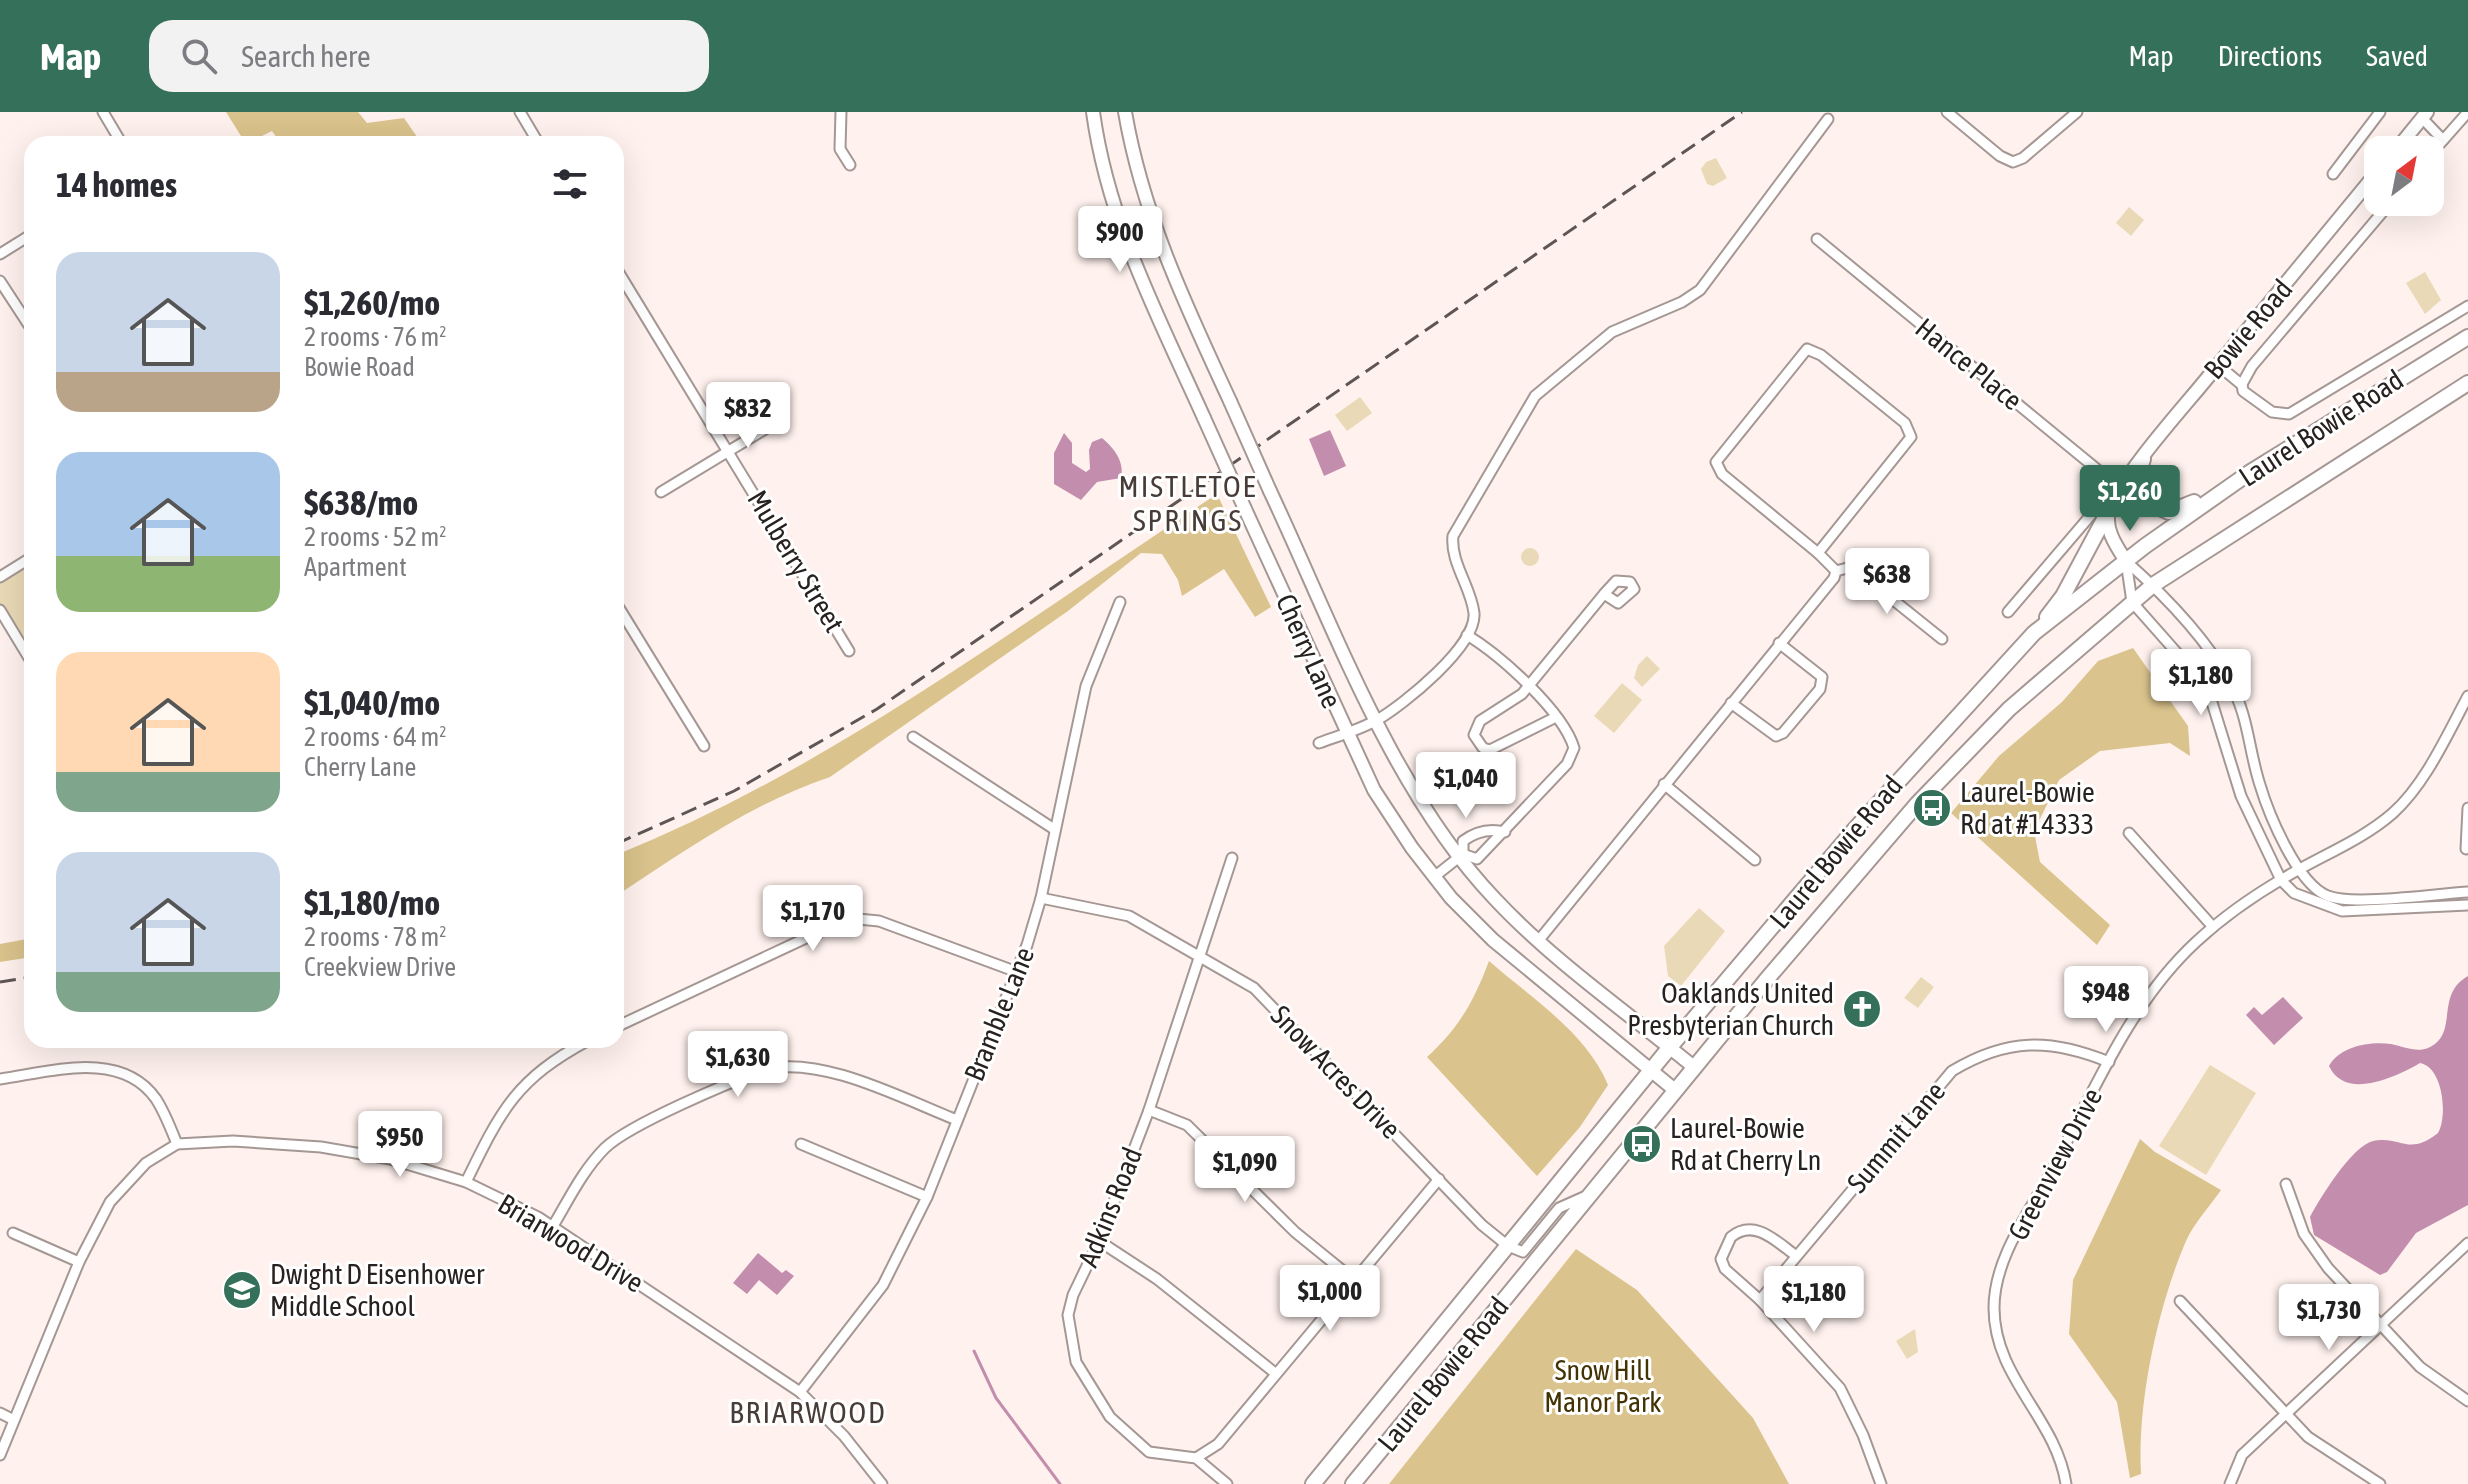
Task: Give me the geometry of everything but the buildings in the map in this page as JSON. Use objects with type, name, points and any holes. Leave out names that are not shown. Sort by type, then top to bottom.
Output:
[{"type":"main road","name":"Cherry Lane","points":[[1093,112],[1114,213],[1346,733],[1385,810],[1434,877],[1493,940],[1676,1091]]},
{"type":"main road","name":"Cherry Lane","points":[[1125,112],[1142,190],[1160,246],[1270,491],[1377,720],[1413,789],[1495,899],[1539,940],[1695,1068]]},
{"type":"main road","points":[[2408,136],[2425,115]]},
{"type":"main road","name":"Bowie Road","points":[[2109,510],[2143,459],[2364,188]]},
{"type":"main road","name":"Laurel Bowie Road","points":[[1313,1484],[1670,1047],[1883,796],[2034,633],[2126,561],[2249,473],[2468,337]]},
{"type":"main road","name":"Laurel Bowie Road","points":[[1353,1484],[1589,1194],[1935,785],[2019,699],[2153,585],[2468,383]]},
{"type":"main road","points":[[2143,459],[2136,482],[2140,497],[2153,507],[2169,512],[2183,509],[2231,476],[2249,473]]},
{"type":"main road","points":[[2109,510],[2111,535],[2126,561]]},
{"type":"main road","points":[[2034,633],[2063,596],[2109,510]]},
{"type":"street","points":[[103,112],[117,136]]},
{"type":"street","points":[[520,112],[534,136]]},
{"type":"street","points":[[841,112],[840,149],[850,165]]},
{"type":"street","points":[[1947,112],[2007,160],[2023,158],[2077,112]]},
{"type":"street","points":[[2333,174],[2380,112]]},
{"type":"street","points":[[2444,139],[2468,112]]},
{"type":"street","points":[[2425,115],[2440,136]]},
{"type":"street","points":[[1319,743],[1377,720],[1424,685],[1467,635],[1474,614],[1453,548],[1453,536],[1528,404],[1612,332],[1682,302],[1700,290],[1828,119]]},
{"type":"street","points":[[2242,385],[2262,354],[2379,216]]},
{"type":"street","points":[[0,254],[24,239]]},
{"type":"street","name":"Hance Place","points":[[1817,239],[2121,489]]},
{"type":"street","points":[[0,281],[24,318]]},
{"type":"street","name":"Mulberry Street","points":[[624,281],[849,651]]},
{"type":"street","points":[[2218,365],[2242,385],[2243,391],[2272,412],[2289,414],[2468,306]]},
{"type":"street","points":[[1818,553],[1911,437],[1905,423],[1821,355],[1807,349],[1716,462],[1722,474],[1836,571]]},
{"type":"street","points":[[661,492],[780,420]]},
{"type":"street","name":"Bowie Road","points":[[2008,612],[2108,495],[2121,489]]},
{"type":"street","points":[[2126,561],[2153,585],[2228,678],[2251,732],[2260,787],[2298,870],[2314,888],[2337,899],[2468,892]]},
{"type":"street","points":[[2126,561],[2132,602],[2193,671],[2210,696],[2241,796],[2281,880],[2294,893],[2321,906],[2342,911],[2468,905]]},
{"type":"street","points":[[0,577],[24,562]]},
{"type":"street","points":[[1539,940],[1836,571],[1851,567],[1942,639]]},
{"type":"street","points":[[1556,717],[1496,748],[1483,748],[1474,735],[1474,728],[1518,698],[1604,594]]},
{"type":"street","name":"Bramble Lane","points":[[800,1392],[883,1285],[927,1197],[1017,972],[1041,898],[1086,686],[1120,602]]},
{"type":"street","points":[[0,610],[24,650]]},
{"type":"street","points":[[624,616],[704,746]]},
{"type":"street","points":[[1461,856],[1477,859],[1505,832],[1571,757],[1572,743],[1556,717],[1494,652],[1467,635]]},
{"type":"street","points":[[1731,703],[1776,736],[1783,733],[1820,689],[1822,677],[1779,643]]},
{"type":"street","name":"Greenview Drive","points":[[2066,1484],[2053,1442],[2004,1361],[1995,1324],[1995,1291],[2006,1256],[2109,1062],[2156,987],[2213,927],[2281,880],[2369,831],[2394,812],[2464,713],[2468,696]]},
{"type":"street","points":[[913,737],[1054,829]]},
{"type":"street","points":[[1664,784],[1755,860]]},
{"type":"street","points":[[2466,849],[2468,808]]},
{"type":"street","points":[[1434,877],[1461,856],[1463,841],[1470,836],[1496,830],[1505,832]]},
{"type":"street","points":[[2129,833],[2213,927]]},
{"type":"street","name":"Adkins Road","points":[[1196,1458],[1149,1452],[1110,1417],[1082,1377],[1072,1347],[1068,1315],[1073,1295],[1099,1241],[1149,1110],[1232,858]]},
{"type":"street","name":"Snow Acres Drive","points":[[1041,898],[1129,916],[1199,954],[1260,994],[1482,1225],[1508,1246]]},
{"type":"street","points":[[624,1023],[823,930],[858,919],[899,928],[1017,972]]},
{"type":"street","name":"Summit Lane","points":[[1760,1300],[1927,1097],[1959,1067],[2003,1048],[2031,1044],[2066,1046],[2109,1062]]},
{"type":"street","points":[[466,1182],[502,1111],[520,1086],[577,1048]]},
{"type":"street","points":[[553,1226],[594,1160],[618,1137],[766,1069],[790,1066],[818,1069],[957,1120]]},
{"type":"street","points":[[0,1079],[91,1068],[118,1071],[151,1093],[177,1144]]},
{"type":"street","points":[[1149,1110],[1187,1125],[1295,1232],[1353,1279]]},
{"type":"street","name":"Briarwood Drive","points":[[0,1455],[79,1262],[100,1218],[120,1188],[146,1163],[177,1144],[233,1141],[321,1147],[390,1159],[466,1182],[553,1226],[800,1392],[844,1436],[882,1484]]},
{"type":"street","points":[[801,1144],[927,1197]]},
{"type":"street","points":[[1227,1484],[1196,1458],[1218,1444],[1439,1179]]},
{"type":"street","points":[[2286,1184],[2309,1243],[2427,1374],[2468,1401]]},
{"type":"street","points":[[1508,1246],[1523,1252],[1559,1208],[1589,1194]]},
{"type":"street","points":[[1795,1255],[1756,1229],[1741,1231],[1731,1237],[1722,1255],[1722,1263],[1840,1388],[1863,1435],[1881,1484]]},
{"type":"street","points":[[13,1233],[79,1262]]},
{"type":"street","points":[[1099,1241],[1157,1279],[1275,1373]]},
{"type":"street","points":[[2230,1484],[2242,1455],[2468,1243]]},
{"type":"street","points":[[2460,1251],[2468,1259]]},
{"type":"street","points":[[2180,1301],[2308,1437],[2380,1484]]},
{"type":"street","points":[[0,1413],[14,1420]]},
{"type":"shaded area","points":[[1716,158],[1727,178],[1713,186],[1707,184],[1701,169],[1706,162]]},
{"type":"shaded area","points":[[2129,207],[2144,220],[2131,236],[2116,223]]},
{"type":"shaded area","points":[[2425,272],[2441,300],[2425,314],[2406,283]]},
{"type":"shaded area","points":[[1360,397],[1372,413],[1347,431],[1335,415]]},
{"type":"shaded area","points":[[1330,430],[1346,466],[1324,476],[1309,439]]},
{"type":"shaded area","points":[[1064,433],[1072,443],[1072,463],[1086,472],[1090,469],[1089,450],[1092,442],[1102,438],[1118,456],[1121,478],[1097,482],[1081,500],[1054,484],[1054,453]]},
{"type":"shaded area","points":[[1526,548],[1534,548],[1539,557],[1537,564],[1526,566],[1521,561],[1521,553]]},
{"type":"shaded area","points":[[24,560],[24,650],[0,610],[0,576]]},
{"type":"shaded area","points":[[1647,656],[1660,669],[1642,687],[1634,678],[1638,665]]},
{"type":"shaded area","points":[[1622,683],[1642,700],[1614,733],[1594,716]]},
{"type":"shaded area","points":[[1699,908],[1725,931],[1681,986],[1668,976],[1664,946]]},
{"type":"shaded area","points":[[2468,976],[2468,1205],[2416,1233],[2387,1272],[2380,1275],[2314,1235],[2310,1217],[2337,1174],[2365,1145],[2383,1140],[2419,1144],[2438,1133],[2443,1115],[2441,1093],[2434,1073],[2420,1063],[2385,1079],[2358,1084],[2337,1076],[2329,1066],[2348,1049],[2365,1044],[2391,1044],[2419,1050],[2438,1042],[2446,1024],[2452,993]]},
{"type":"shaded area","points":[[1921,977],[1934,987],[1918,1008],[1904,998]]},
{"type":"shaded area","points":[[2283,997],[2303,1018],[2274,1045],[2246,1015],[2254,1007],[2262,1015]]},
{"type":"shaded area","points":[[2210,1065],[2256,1093],[2206,1175],[2159,1146]]},
{"type":"shaded area","points":[[758,1253],[782,1273],[786,1270],[794,1276],[777,1295],[759,1280],[747,1294],[733,1283]]},
{"type":"shaded area","points":[[1915,1329],[1918,1352],[1907,1359],[1896,1341]]},
{"type":"green space","points":[[226,112],[358,112],[367,123],[404,118],[416,136],[275,136],[272,131],[262,136],[241,136]]},
{"type":"green space","points":[[1217,494],[1271,607],[1255,617],[1224,569],[1182,596],[1178,580],[1162,554],[1141,553],[1068,611],[830,777],[746,814],[624,891],[624,851],[696,819],[851,736]]},
{"type":"green space","points":[[2133,648],[2188,726],[2190,756],[2170,743],[2100,751],[2059,780],[2034,831],[2040,862],[2110,925],[2097,945],[1951,813],[1999,756],[2062,702],[2098,661]]},
{"type":"green space","points":[[24,940],[24,958],[0,962],[0,944]]},
{"type":"green space","points":[[1489,961],[1572,1032],[1599,1066],[1608,1085],[1580,1127],[1537,1176],[1427,1057],[1464,1013]]},
{"type":"green space","points":[[2140,1139],[2155,1152],[2221,1190],[2189,1234],[2167,1295],[2146,1386],[2141,1474],[2130,1478],[2117,1402],[2069,1334],[2073,1280]]},
{"type":"green space","name":"Snow Hill Manor Park","points":[[1576,1249],[1637,1290],[1753,1418],[1789,1484],[1389,1484]]},
{"type":"waterway","points":[[974,1351],[996,1398],[1060,1484]]},
{"type":"railway","points":[[624,840],[734,791],[877,709],[1742,112]]},
{"type":"railway","points":[[0,982],[24,978]]},
{"type":"place","name":"Laurel-Bowie Rd at #14333","points":[[1932,808]]},
{"type":"place","name":"Oaklands United Presbyterian Church","points":[[1862,1009]]},
{"type":"place","name":"Laurel-Bowie Rd at Cherry Ln","points":[[1642,1144]]},
{"type":"place","name":"Dwight D Eisenhower Middle School","points":[[242,1290]]},
{"type":"district","name":"MISTLETOE SPRINGS","points":[[1188,504]]},
{"type":"district","name":"BRIARWOOD","points":[[808,1413]]}]
